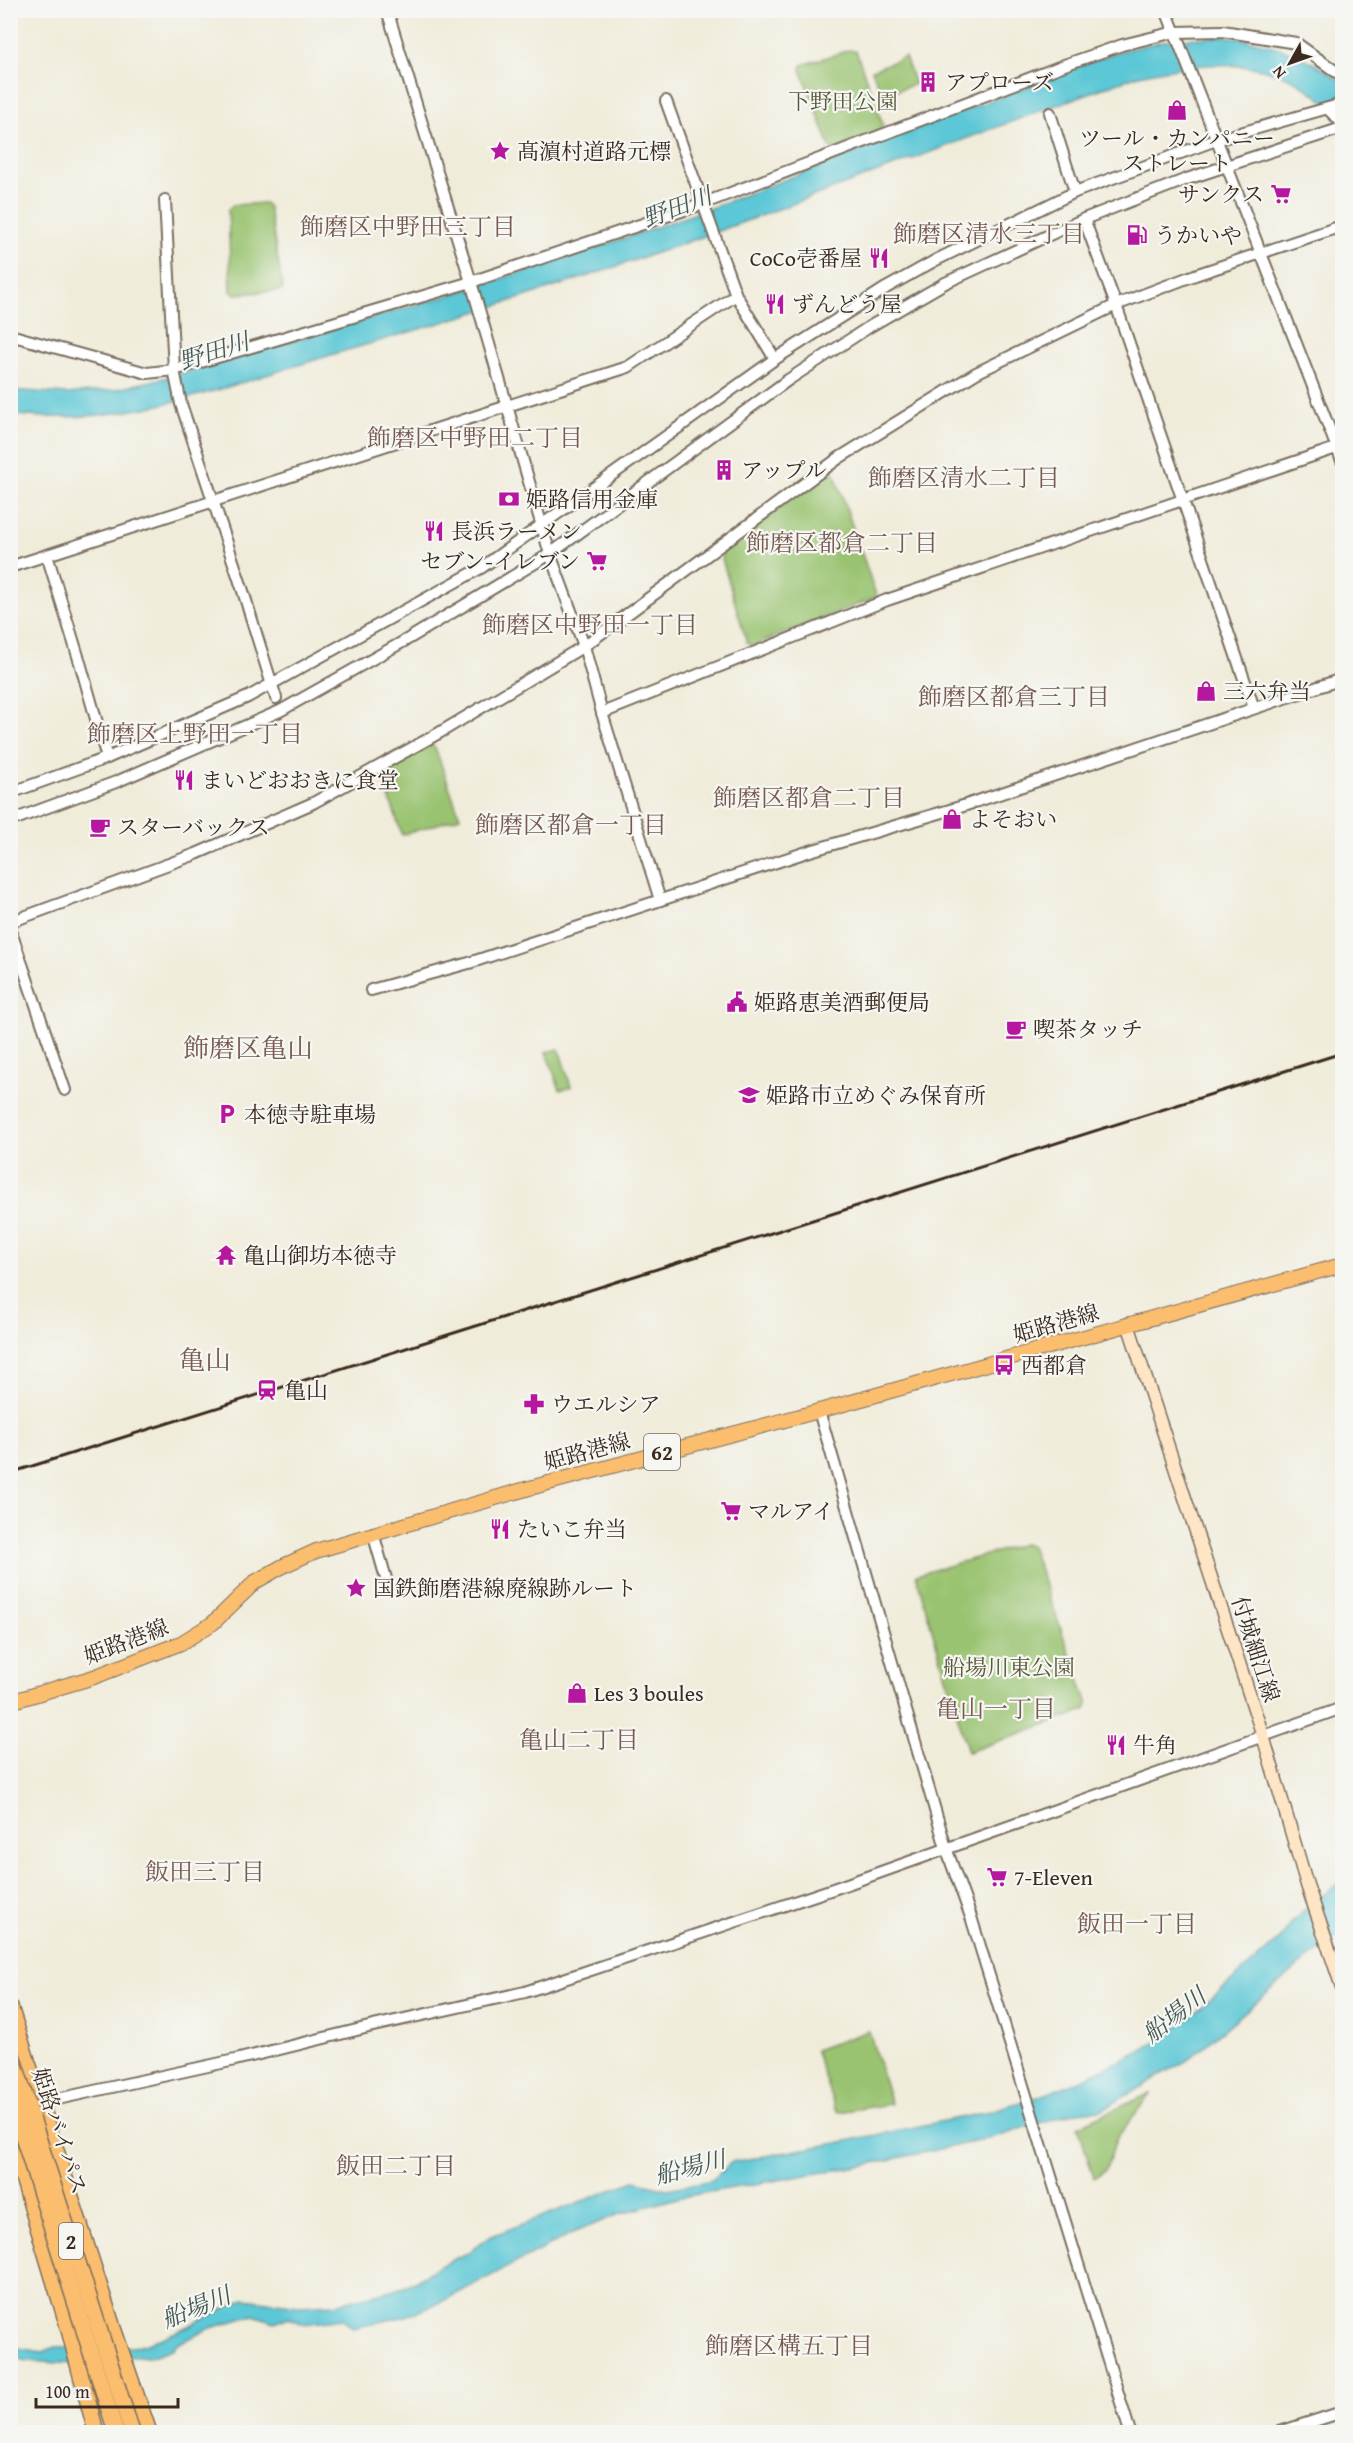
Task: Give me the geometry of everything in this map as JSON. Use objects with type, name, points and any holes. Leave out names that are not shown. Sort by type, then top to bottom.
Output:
[{"type":"highway","points":[[10,2007],[149,2433]]},
{"type":"highway","name":"姫路バイパス","points":[[10,2049],[132,2433]]},
{"type":"highway","name":"姫路バイパス","points":[[10,2095],[116,2433]]},
{"type":"highway","points":[[10,2135],[69,2330],[96,2433]]},
{"type":"main road","name":"姫路港線","points":[[10,1702],[94,1677],[181,1643],[213,1623],[248,1588],[268,1574],[316,1551],[671,1449],[819,1411],[1342,1265]]},
{"type":"main road","name":"付城細江線","points":[[1128,1324],[1263,1736],[1311,1895],[1342,1987]]},
{"type":"street","points":[[387,10],[471,282],[550,554],[584,646],[602,713],[660,900]]},
{"type":"street","points":[[1166,10],[1226,167],[1340,447],[1342,461]]},
{"type":"street","points":[[10,334],[147,372],[174,370],[471,282],[702,204],[1067,64],[1122,45],[1174,32],[1223,31],[1296,44],[1342,76]]},
{"type":"street","points":[[666,101],[736,295],[775,358]]},
{"type":"street","points":[[10,793],[107,758],[248,697],[481,568],[775,358],[896,282],[936,260],[1075,192],[1216,140],[1342,104]]},
{"type":"street","points":[[1328,109],[1342,123]]},
{"type":"street","points":[[1050,113],[1075,192]]},
{"type":"street","points":[[10,821],[116,782],[280,711],[408,639],[550,554],[788,380],[869,327],[945,283],[1084,219],[1226,167],[1342,129]]},
{"type":"street","points":[[165,200],[174,370],[181,404],[276,698]]},
{"type":"street","points":[[1084,219],[1184,500],[1254,708]]},
{"type":"street","points":[[10,921],[196,854],[313,803],[438,733],[584,646],[839,458],[976,373],[1116,305],[1342,226]]},
{"type":"street","points":[[10,567],[628,367],[736,295]]},
{"type":"street","points":[[602,713],[887,600],[1340,447]]},
{"type":"street","points":[[47,555],[107,758]]},
{"type":"street","points":[[372,990],[469,963],[810,851],[960,807],[1342,679]]},
{"type":"street","points":[[10,929],[65,1090]]},
{"type":"street","points":[[819,1411],[946,1848],[971,1917],[1130,2433]]},
{"type":"street","points":[[373,1533],[387,1582]]},
{"type":"street","points":[[10,2108],[41,2103],[525,1992],[837,1888],[1342,1708]]},
{"type":"street","points":[[1280,2433],[1342,2412]]},
{"type":"green space","name":"下野田公園","points":[[849,50],[856,51],[883,125],[880,131],[835,149],[830,147],[801,70],[802,65]]},
{"type":"green space","points":[[905,57],[915,84],[882,96],[872,70]]},
{"type":"green space","points":[[265,203],[269,208],[283,289],[234,294],[231,291],[228,209],[233,205]]},
{"type":"green space","points":[[830,471],[834,472],[876,595],[875,598],[752,646],[747,643],[721,556],[724,550]]},
{"type":"green space","points":[[430,745],[435,747],[460,817],[402,835],[382,776],[384,770]]},
{"type":"green space","points":[[559,1049],[571,1087],[560,1090],[546,1052]]},
{"type":"green space","name":"船場川東公園","points":[[1024,1544],[1031,1546],[1088,1704],[1086,1710],[968,1752],[916,1575]]},
{"type":"green space","points":[[869,2031],[891,2104],[839,2112],[835,2109],[815,2050]]},
{"type":"green space","points":[[1151,2093],[1116,2139],[1106,2169],[1094,2178],[1078,2126]]},
{"type":"water","points":[[1224,36],[1257,42],[1287,51],[1328,72],[1342,82],[1342,116],[1298,83],[1281,75],[1246,66],[1193,66],[1139,75],[660,252],[498,305],[220,389],[137,410],[53,417],[11,414],[11,390],[67,394],[113,390],[168,377],[460,292],[708,209],[1114,53],[1162,41]]},
{"type":"water","points":[[1342,1881],[1342,1934],[1306,1960],[1188,2060],[1101,2110],[1077,2112],[979,2141],[859,2166],[681,2197],[620,2214],[575,2232],[433,2306],[406,2316],[353,2328],[343,2319],[304,2324],[288,2318],[275,2322],[253,2315],[211,2328],[175,2345],[173,2349],[149,2357],[135,2356],[93,2365],[27,2361],[11,2357],[11,2347],[43,2352],[55,2347],[134,2347],[163,2338],[245,2299],[299,2306],[334,2304],[405,2287],[471,2251],[489,2237],[634,2181],[668,2189],[712,2180],[732,2162],[983,2113],[1041,2096],[1143,2050],[1192,2016],[1282,1937],[1294,1920]]},
{"type":"railway","points":[[10,1473],[1342,1053]]},
{"type":"place","name":"アプローズ","points":[[928,82]]},
{"type":"place","name":"ツール・カンパニー ストレート","points":[[1177,110]]},
{"type":"place","name":"髙濵村道路元標","points":[[500,151]]},
{"type":"place","name":"サンクス","points":[[1281,194]]},
{"type":"place","name":"うかいや","points":[[1137,235]]},
{"type":"place","name":"CoCo壱番屋","points":[[879,258]]},
{"type":"place","name":"ずんどう屋","points":[[775,304]]},
{"type":"place","name":"アップル","points":[[724,470]]},
{"type":"place","name":"姫路信用金庫","points":[[509,499]]},
{"type":"place","name":"長浜ラーメン","points":[[434,531]]},
{"type":"place","name":"セブン-イレブン","points":[[597,561]]},
{"type":"place","name":"三六弁当","points":[[1206,691]]},
{"type":"place","name":"まいどおおきに食堂","points":[[184,780]]},
{"type":"place","name":"よそおい","points":[[952,819]]},
{"type":"place","name":"スターバックス","points":[[100,827]]},
{"type":"place","name":"姫路恵美酒郵便局","points":[[737,1002]]},
{"type":"place","name":"喫茶タッチ","points":[[1016,1029]]},
{"type":"place","name":"姫路市立めぐみ保育所","points":[[749,1095]]},
{"type":"place","name":"本徳寺駐車場","points":[[227,1114]]},
{"type":"place","name":"亀山御坊本徳寺","points":[[226,1255]]},
{"type":"place","name":"西都倉","points":[[1004,1365]]},
{"type":"place","name":"亀山","points":[[267,1390]]},
{"type":"place","name":"ウエルシア","points":[[534,1404]]},
{"type":"place","name":"マルアイ","points":[[731,1511]]},
{"type":"place","name":"たいこ弁当","points":[[500,1529]]},
{"type":"place","name":"国鉄飾磨港線廃線跡ルート","points":[[356,1588]]},
{"type":"place","name":"Les 3 boules","points":[[577,1693]]},
{"type":"place","name":"牛角","points":[[1116,1745]]},
{"type":"place","name":"7-Eleven","points":[[997,1877]]},
{"type":"district","name":"飾磨区中野田三丁目","points":[[408,226]]},
{"type":"district","name":"飾磨区清水三丁目","points":[[989,233]]},
{"type":"district","name":"飾磨区中野田二丁目","points":[[475,437]]},
{"type":"district","name":"飾磨区清水二丁目","points":[[964,477]]},
{"type":"district","name":"飾磨区都倉二丁目","points":[[842,542]]},
{"type":"district","name":"飾磨区中野田一丁目","points":[[590,624]]},
{"type":"district","name":"飾磨区都倉三丁目","points":[[1014,696]]},
{"type":"district","name":"飾磨区上野田一丁目","points":[[195,733]]},
{"type":"district","name":"飾磨区都倉二丁目","points":[[809,797]]},
{"type":"district","name":"飾磨区都倉一丁目","points":[[571,824]]},
{"type":"district","name":"飾磨区亀山","points":[[248,1047]]},
{"type":"district","name":"亀山","points":[[205,1359]]},
{"type":"district","name":"亀山一丁目","points":[[996,1708]]},
{"type":"district","name":"亀山二丁目","points":[[579,1739]]},
{"type":"district","name":"飯田三丁目","points":[[205,1871]]},
{"type":"district","name":"飯田一丁目","points":[[1137,1923]]},
{"type":"district","name":"飯田二丁目","points":[[396,2165]]},
{"type":"district","name":"飾磨区構五丁目","points":[[789,2345]]},
{"type":"water label","name":"野田川","points":[[677,207]]},
{"type":"water label","name":"野田川","points":[[214,351]]},
{"type":"water label","name":"船場川","points":[[1174,2015]]},
{"type":"water label","name":"船場川","points":[[690,2167]]},
{"type":"water label","name":"船場川","points":[[196,2307]]}]
